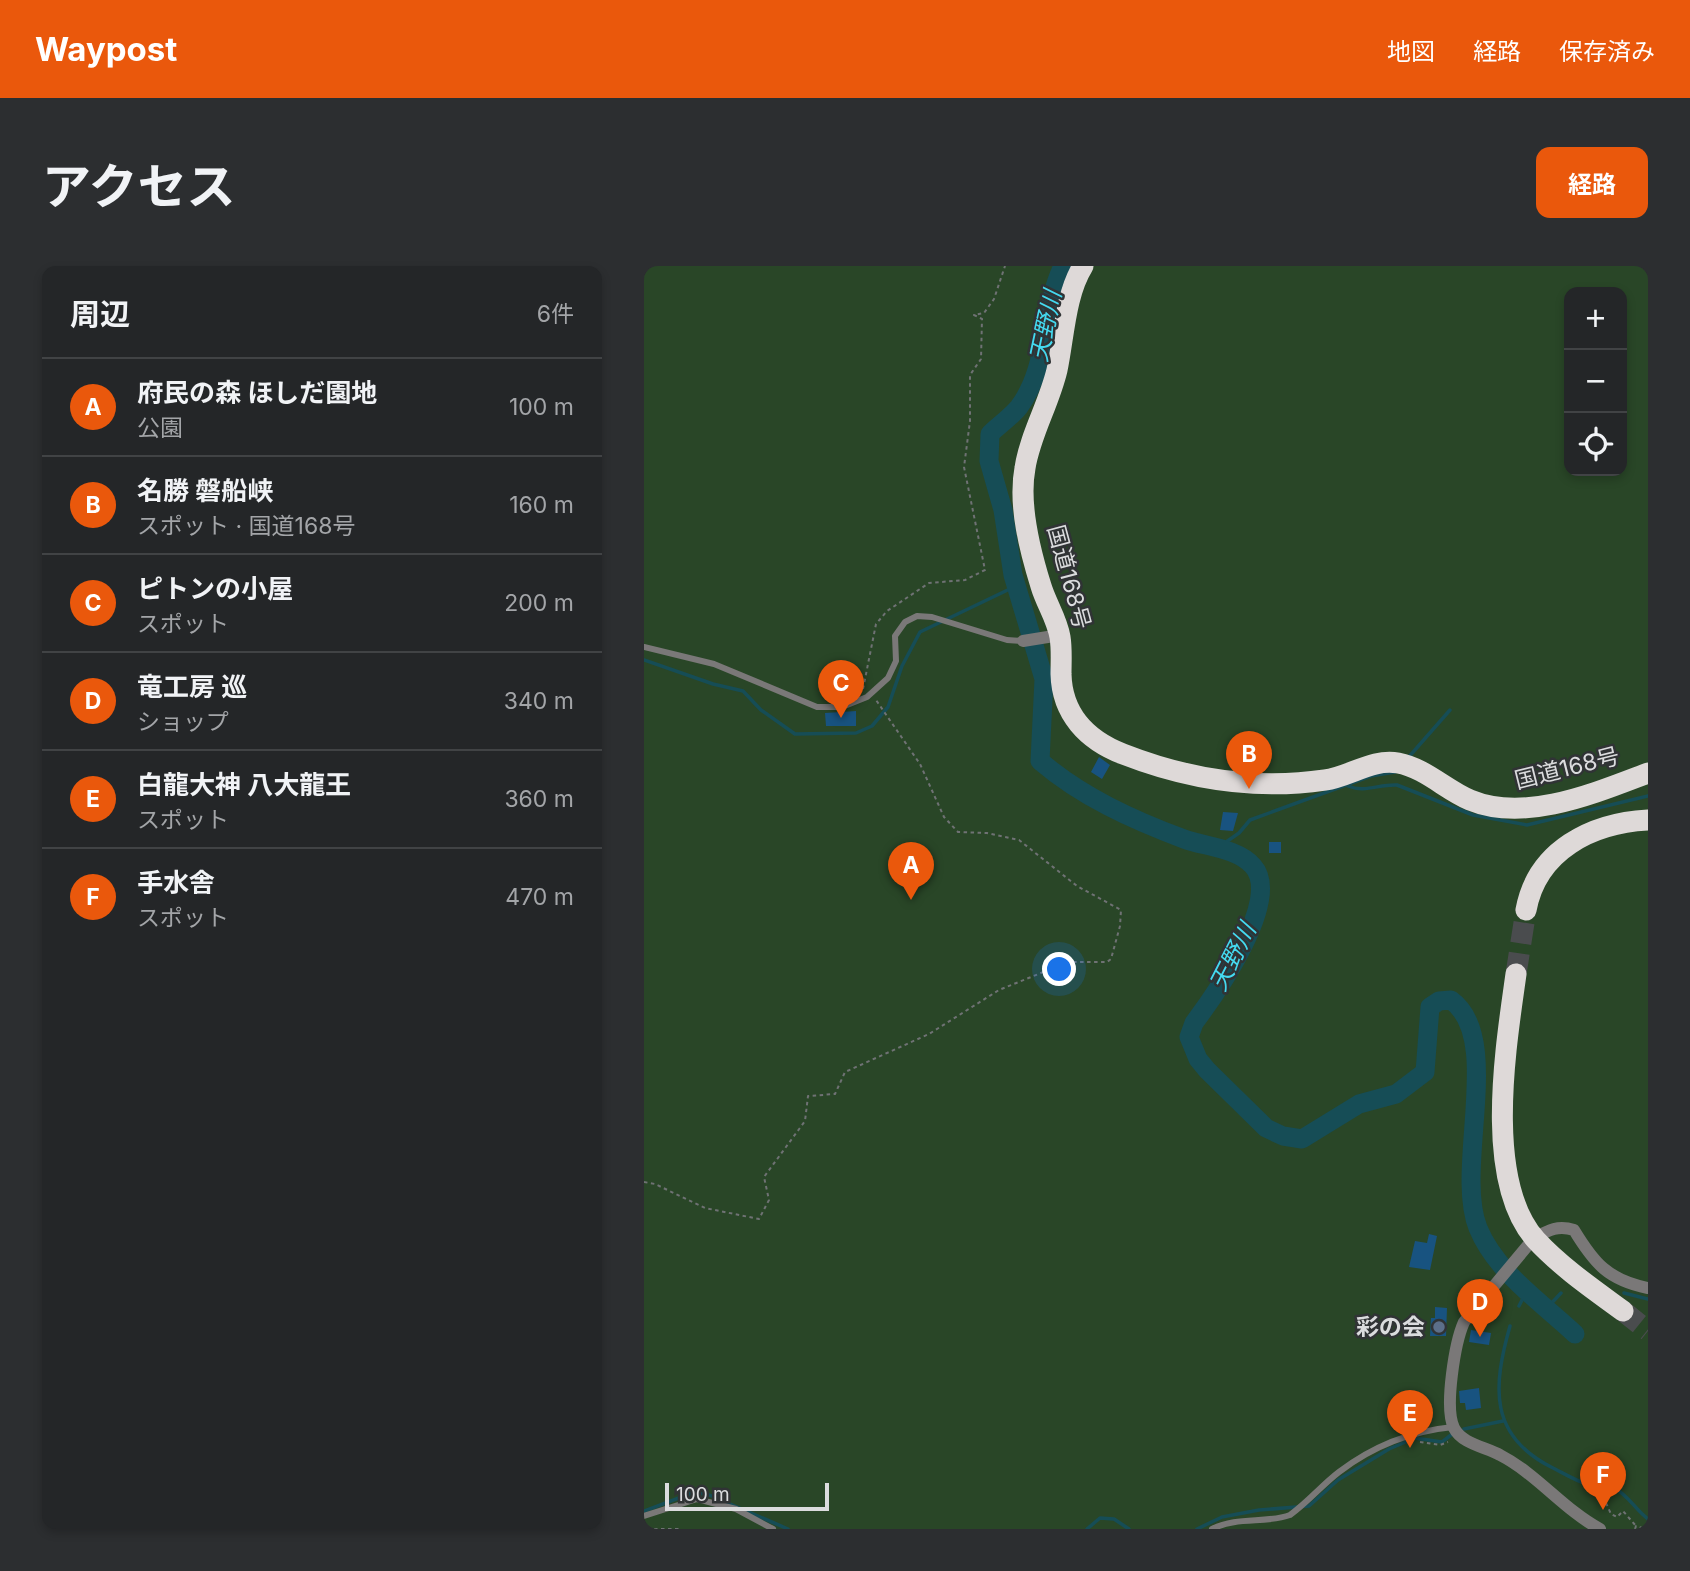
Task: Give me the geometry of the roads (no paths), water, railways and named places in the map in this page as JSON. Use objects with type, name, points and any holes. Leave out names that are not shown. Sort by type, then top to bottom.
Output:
[{"type":"highway","name":"国道168号","points":[[1083,266],[1070,299],[1055,375],[1027,457],[1023,485],[1025,510],[1055,636],[1066,705],[1080,727],[1096,742],[1124,755],[1207,777],[1263,785],[1329,779],[1384,762],[1400,763],[1469,800],[1502,810],[1561,801],[1648,773]]},
{"type":"highway","points":[[1526,909],[1529,890],[1538,873],[1572,841],[1600,827],[1648,820]]},
{"type":"highway","points":[[1516,974],[1504,1090],[1503,1153],[1511,1192],[1528,1245],[1623,1311]]},
{"type":"street","points":[[1023,641],[1055,636]]},
{"type":"street","points":[[1600,1529],[1562,1504],[1516,1465],[1463,1438],[1453,1427],[1452,1370],[1457,1338],[1464,1322],[1528,1245],[1550,1229],[1563,1227],[1574,1230],[1594,1263],[1605,1272],[1648,1288]]},
{"type":"lane","points":[[644,647],[706,661],[806,703],[842,707],[871,693],[894,669],[895,636],[899,629],[917,616],[932,617],[1007,640],[1023,641]]},
{"type":"lane","points":[[1212,1529],[1238,1520],[1280,1519],[1290,1515],[1341,1470],[1378,1449],[1421,1430],[1453,1427]]},
{"type":"lane","points":[[644,1516],[697,1499],[736,1509],[773,1529]]},
{"type":"waterway","name":"天野川","points":[[1063,266],[1051,301],[1041,356],[1029,391],[1016,411],[990,434],[989,461],[1003,510],[1013,575],[1044,679],[1040,761],[1073,786],[1109,806],[1184,839],[1239,855],[1253,866],[1260,881],[1259,901],[1253,923],[1230,970],[1194,1023],[1189,1037],[1198,1059],[1207,1070],[1266,1128],[1283,1136],[1302,1139],[1359,1104],[1396,1094],[1425,1072],[1430,1007],[1439,1001],[1451,1000],[1466,1018],[1474,1043],[1477,1073],[1471,1172],[1472,1203],[1478,1228],[1496,1259],[1534,1298],[1575,1334]]},
{"type":"waterway","points":[[644,660],[713,684],[743,691],[761,710],[795,734],[856,733],[872,726],[888,707],[902,666],[920,632],[1016,586]]},
{"type":"waterway","points":[[1407,759],[1450,710]]},
{"type":"waterway","points":[[1216,849],[1239,833],[1250,820],[1371,776],[1395,772]]},
{"type":"waterway","points":[[1348,786],[1360,789],[1397,785],[1473,815],[1527,825],[1648,796]]},
{"type":"waterway","points":[[1519,1306],[1527,1290]]},
{"type":"waterway","points":[[1547,1308],[1561,1293]]},
{"type":"waterway","points":[[1624,1293],[1648,1299]]},
{"type":"waterway","points":[[1510,1326],[1500,1369],[1499,1389],[1506,1425],[1516,1441],[1532,1455],[1574,1479],[1587,1484],[1613,1487],[1648,1519]]},
{"type":"waterway","points":[[1464,1429],[1503,1421]]},
{"type":"waterway","points":[[1197,1529],[1222,1517],[1259,1510],[1309,1506],[1338,1480],[1389,1449],[1415,1438],[1442,1442],[1451,1435]]},
{"type":"waterway","points":[[644,1511],[692,1493],[707,1494],[788,1529]]},
{"type":"waterway","points":[[1087,1529],[1100,1518],[1114,1519],[1129,1529]]},
{"type":"tunnel","points":[[1516,974],[1526,910]]},
{"type":"tunnel","points":[[1623,1311],[1648,1331]]},
{"type":"place","name":"ピトンの小屋","points":[[841,718]]},
{"type":"place","name":"名勝 磐船峡","points":[[1249,789]]},
{"type":"place","name":"府民の森 ほしだ園地","points":[[911,900]]},
{"type":"place","name":"彩の会","points":[[1439,1327]]},
{"type":"place","name":"竜工房 巡","points":[[1480,1337]]},
{"type":"place","name":"白龍大神 八大龍王","points":[[1410,1448]]},
{"type":"place","name":"手水舎","points":[[1603,1510]]}]
